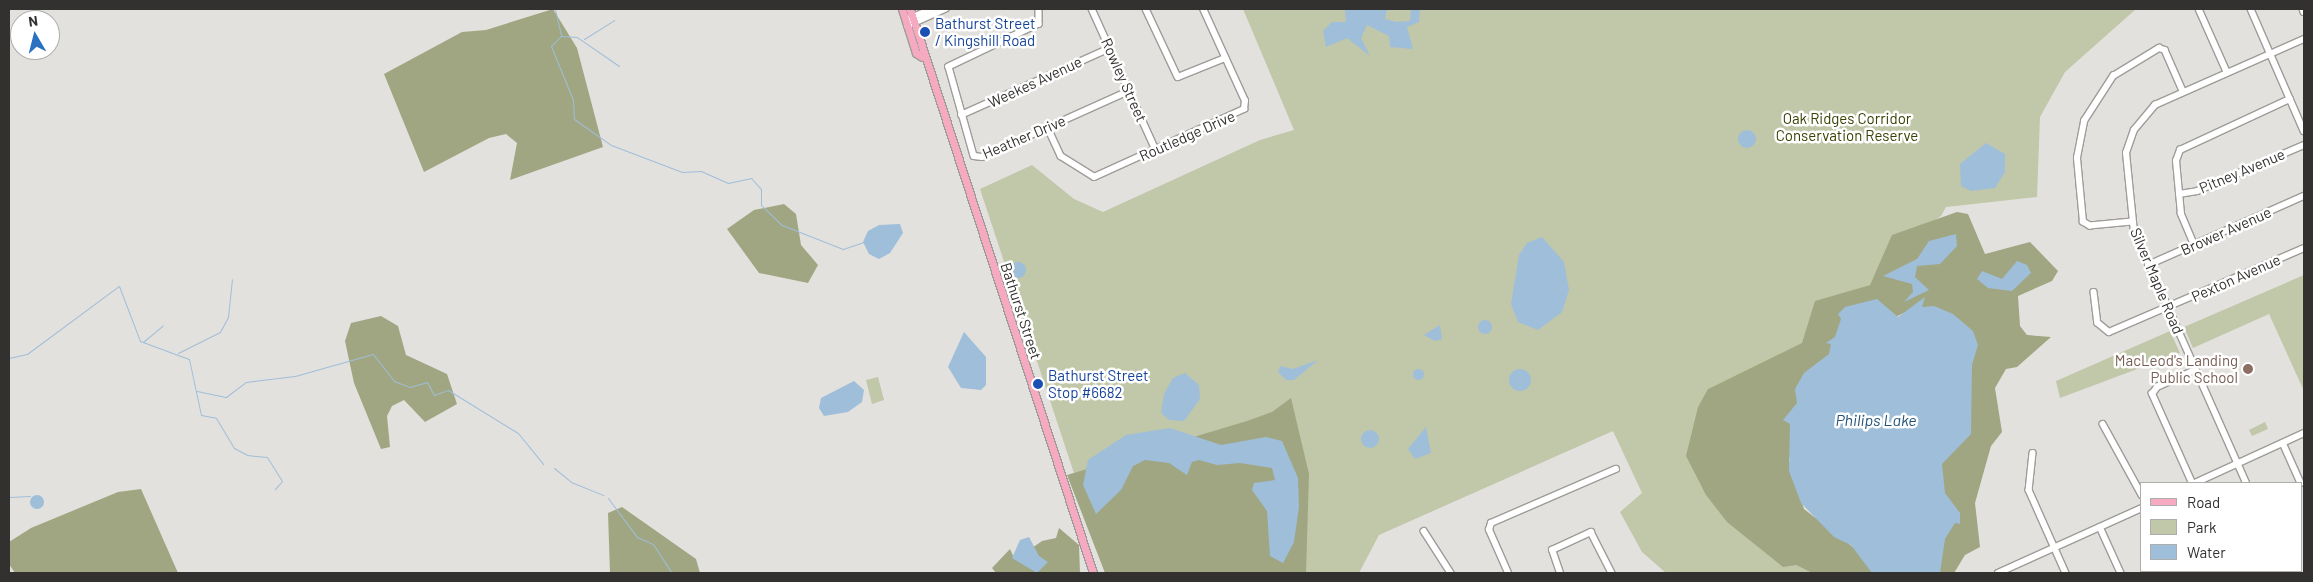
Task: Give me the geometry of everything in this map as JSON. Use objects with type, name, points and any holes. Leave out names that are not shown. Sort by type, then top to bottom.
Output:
[{"type":"main road","name":"Bathurst Street","points":[[902,9],[910,22]]},
{"type":"main road","name":"Bathurst Street","points":[[910,9],[910,22],[916,53],[922,57],[1093,573]]},
{"type":"street","points":[[910,22],[932,9]]},
{"type":"street","points":[[910,22],[946,9]]},
{"type":"street","name":"Heather Drive","points":[[1039,9],[1039,24],[950,66],[961,115],[978,158],[1129,91]]},
{"type":"street","name":"Rowley Street","points":[[1092,9],[1156,150]]},
{"type":"street","points":[[1146,9],[1178,77],[1225,58]]},
{"type":"street","name":"Routledge Drive","points":[[1048,128],[1061,156],[1090,176],[1156,150],[1244,109],[1245,101],[1203,9]]},
{"type":"street","points":[[2199,9],[2227,72]]},
{"type":"street","points":[[2251,9],[2304,131]]},
{"type":"street","name":"Silver Maple Road","points":[[2246,482],[2148,265],[2132,222],[2126,161],[2131,136],[2147,112],[2183,91],[2304,38]]},
{"type":"street","name":"Weekes Avenue","points":[[961,115],[1110,48]]},
{"type":"street","points":[[2132,222],[2090,226],[2083,222],[2077,158],[2084,121],[2113,76],[2159,48],[2165,50],[2183,91]]},
{"type":"street","points":[[2194,245],[2182,218],[2179,194],[2176,162],[2182,147],[2290,99]]},
{"type":"street","name":"Pitney Avenue","points":[[2179,194],[2197,191],[2304,145]]},
{"type":"street","name":"Brower Avenue","points":[[2148,265],[2304,196]]},
{"type":"street","name":"Pexton Avenue","points":[[2094,292],[2098,323],[2109,332],[2304,248]]},
{"type":"street","points":[[2194,482],[2152,394],[2157,387],[2195,370]]},
{"type":"street","points":[[2103,424],[2140,491]]},
{"type":"street","points":[[2196,482],[2304,433]]},
{"type":"street","points":[[2283,443],[2301,482]]},
{"type":"street","points":[[2033,453],[2028,490],[2066,573]]},
{"type":"street","points":[[1508,573],[1489,530],[1491,524],[1616,469]]},
{"type":"street","points":[[1998,573],[2140,509]]},
{"type":"street","points":[[2100,527],[2120,573]]},
{"type":"street","points":[[1424,531],[1451,573]]},
{"type":"street","points":[[1560,573],[1552,550],[1591,532],[1612,573]]},
{"type":"street","points":[[2012,567],[2015,573]]},
{"type":"green space","points":[[553,9],[577,48],[603,147],[510,180],[517,143],[506,134],[489,138],[424,172],[384,74],[462,32],[486,30]]},
{"type":"green space","name":"Oak Ridges Corridor Conservation Reserve","points":[[1243,9],[2136,9],[2065,72],[2040,117],[2037,197],[1946,207],[1941,216],[1884,256],[1870,285],[1835,296],[1803,343],[1708,389],[1796,565],[1812,573],[1666,573],[1642,552],[1620,512],[1642,493],[1613,431],[1379,535],[1359,573],[1107,573],[980,189],[1032,165],[1074,199],[1103,212],[1260,140],[1294,130]]},
{"type":"green space","points":[[784,204],[796,214],[801,245],[818,265],[808,283],[759,273],[727,229],[754,210]]},
{"type":"green space","points":[[1957,212],[1968,214],[1985,254],[2030,242],[2058,271],[2052,281],[2018,296],[2020,326],[2027,335],[2051,337],[2017,367],[2006,369],[1995,388],[2002,432],[1991,446],[1975,503],[1980,547],[1965,555],[1954,573],[1939,573],[1941,312],[1914,308],[1834,347],[1795,427],[1789,461],[1804,509],[1858,551],[1875,573],[1812,573],[1796,565],[1783,567],[1727,522],[1706,495],[1686,456],[1698,407],[1708,389],[1802,343],[1815,301],[1870,285],[1892,235]]},
{"type":"green space","points":[[2304,275],[2304,391],[2269,314],[2193,348],[2184,327]]},
{"type":"green space","points":[[381,316],[398,326],[406,355],[447,374],[457,404],[425,422],[404,400],[392,406],[387,416],[390,447],[381,449],[354,383],[345,341],[351,323]]},
{"type":"green space","points":[[2170,331],[2180,353],[2060,398],[2056,381]]},
{"type":"green space","points":[[878,377],[884,400],[872,404],[866,380]]},
{"type":"green space","points":[[1291,398],[1309,474],[1306,573],[1105,573],[1067,475],[1247,421],[1272,412]]},
{"type":"green space","points":[[2265,422],[2268,429],[2252,436],[2249,430]]},
{"type":"green space","points":[[141,489],[178,573],[15,573],[9,564],[9,542],[31,528],[118,492]]},
{"type":"green space","points":[[622,507],[696,559],[700,573],[610,573],[608,513]]},
{"type":"green space","points":[[1059,528],[1079,545],[1080,573],[996,573],[992,568],[1010,549],[1015,560],[1042,541],[1056,538]]},
{"type":"water","points":[[1345,9],[1387,9],[1385,19],[1396,22],[1410,21],[1411,9],[1420,9],[1419,22],[1407,27],[1413,49],[1390,47],[1389,36],[1367,25],[1361,38],[1370,56],[1347,38],[1326,47],[1323,31],[1332,22],[1346,22]]},
{"type":"water","points":[[1747,130],[1753,133],[1756,139],[1753,145],[1747,148],[1741,145],[1738,139],[1741,133]]},
{"type":"water","points":[[1986,143],[2005,154],[2005,172],[1995,188],[1971,191],[1961,186],[1960,164]]},
{"type":"water","points":[[900,224],[903,233],[890,253],[879,259],[869,254],[863,242],[868,231],[879,225]]},
{"type":"water","points":[[1956,234],[1957,246],[1940,264],[1917,266],[1915,277],[1929,290],[1904,302],[1913,292],[1912,284],[1883,276],[1917,259],[1929,241]]},
{"type":"water","points":[[1542,237],[1564,262],[1569,290],[1562,312],[1538,330],[1518,322],[1511,304],[1519,255],[1527,243]]},
{"type":"water","points":[[2017,261],[2027,265],[2031,273],[2012,291],[1988,288],[1977,279],[1982,271],[2002,279]]},
{"type":"water","points":[[1018,262],[1026,270],[1018,278],[1010,270]]},
{"type":"water","name":"Philips Lake","points":[[1925,297],[1922,307],[1934,306],[1953,314],[1973,331],[1978,345],[1972,365],[1971,434],[1942,464],[1945,493],[1960,513],[1960,524],[1955,523],[1945,539],[1940,573],[1872,573],[1851,545],[1834,537],[1801,503],[1789,471],[1790,424],[1783,420],[1797,403],[1795,389],[1804,373],[1829,354],[1831,344],[1826,343],[1835,337],[1841,319],[1838,314],[1845,307],[1877,299],[1898,317]]},
{"type":"water","points":[[1485,320],[1490,322],[1492,327],[1490,332],[1485,334],[1480,332],[1478,327],[1480,322]]},
{"type":"water","points":[[1440,325],[1442,339],[1435,341],[1424,335]]},
{"type":"water","points":[[964,332],[986,357],[986,385],[981,390],[961,388],[948,367]]},
{"type":"water","points":[[1318,360],[1294,380],[1286,380],[1278,372],[1280,366],[1293,369]]},
{"type":"water","points":[[1418,368],[1424,374],[1418,380],[1412,374]]},
{"type":"water","points":[[1520,369],[1528,372],[1531,380],[1528,388],[1520,391],[1512,388],[1509,380],[1512,372]]},
{"type":"water","points":[[1185,373],[1199,385],[1200,399],[1184,421],[1169,420],[1161,413],[1164,394],[1173,378]]},
{"type":"water","points":[[854,381],[864,390],[862,402],[848,412],[824,416],[819,408],[821,398]]},
{"type":"water","points":[[1426,427],[1431,453],[1415,459],[1408,449]]},
{"type":"water","points":[[1170,428],[1221,445],[1266,437],[1282,441],[1298,478],[1299,507],[1294,542],[1283,563],[1270,556],[1267,511],[1252,490],[1254,483],[1275,480],[1272,468],[1240,463],[1217,465],[1199,460],[1192,462],[1187,475],[1169,463],[1145,460],[1133,466],[1121,490],[1096,514],[1083,485],[1088,460],[1126,435]]},
{"type":"water","points":[[1370,430],[1376,433],[1379,439],[1376,445],[1370,448],[1364,445],[1361,439],[1364,433]]},
{"type":"water","points":[[37,495],[42,497],[44,502],[42,507],[37,509],[32,507],[30,502],[32,497]]},
{"type":"water","points":[[1029,537],[1039,556],[1048,562],[1037,573],[1012,558],[1020,540]]},
{"type":"waterway","points":[[555,9],[561,36]]},
{"type":"waterway","points":[[584,39],[614,20]]},
{"type":"waterway","points":[[619,66],[577,37],[561,36],[551,46],[573,100],[574,119],[611,145],[682,172],[701,171],[728,183],[751,178],[761,189],[761,205],[782,225],[843,249],[863,242]]},
{"type":"waterway","points":[[178,353],[220,332],[228,317],[232,279]]},
{"type":"waterway","points":[[9,358],[27,354],[119,286],[140,341],[189,359],[201,415],[216,418],[234,448],[247,455],[267,457],[282,481],[275,489]]},
{"type":"waterway","points":[[143,342],[163,325]]},
{"type":"waterway","points":[[197,391],[226,397],[246,382],[295,376],[373,354],[394,381],[410,387],[427,382],[434,395],[448,390],[518,433],[543,464]]},
{"type":"waterway","points":[[554,468],[571,482],[603,495]]},
{"type":"waterway","points":[[9,497],[30,496]]},
{"type":"waterway","points":[[608,498],[637,537],[653,544],[672,573]]},
{"type":"place","name":"Bathurst Street / Kingshill Road","points":[[925,32]]},
{"type":"place","name":"MacLeod's Landing Public School","points":[[2248,369]]},
{"type":"place","name":"Bathurst Street Stop #6682","points":[[1038,384]]}]
